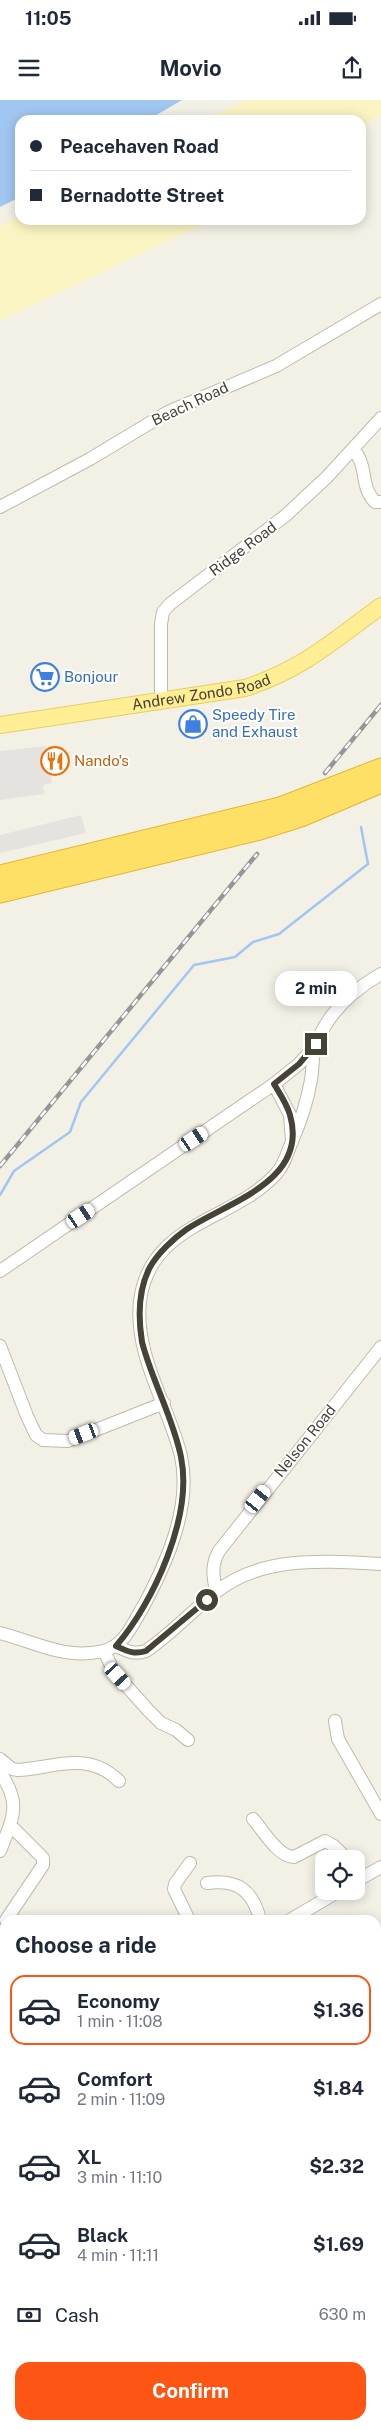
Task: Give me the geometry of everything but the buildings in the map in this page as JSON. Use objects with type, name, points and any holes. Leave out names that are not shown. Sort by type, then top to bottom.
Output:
[{"type":"highway","points":[[0,875],[280,807],[381,768]]},
{"type":"highway","points":[[280,824],[381,783]]},
{"type":"highway","points":[[0,893],[280,824],[367,799],[381,798]]},
{"type":"main road","name":"Andrew Zondo Road","points":[[0,725],[245,688],[276,678],[322,651],[380,606]]},
{"type":"street","name":"Beach Road","points":[[0,507],[90,458],[168,412],[276,366],[381,304]]},
{"type":"street","name":"Ridge Road","points":[[161,702],[161,624],[163,612],[170,604],[285,516],[327,477],[381,418]]},
{"type":"street","points":[[353,448],[362,462],[367,491],[375,502],[381,502]]},
{"type":"street","points":[[0,1271],[274,1084],[299,1064],[316,1044],[339,1006],[354,992],[381,974]]},
{"type":"street","points":[[110,1648],[129,1632],[158,1578],[171,1545],[183,1492],[181,1458],[164,1403],[147,1362],[139,1324],[140,1301],[150,1268],[158,1256],[186,1229],[253,1193],[276,1174],[287,1157],[300,1126],[311,1082],[316,1044]]},
{"type":"street","points":[[274,1084],[290,1115],[292,1142]]},
{"type":"street","points":[[0,1346],[27,1416],[36,1435],[43,1440],[68,1440],[164,1403]]},
{"type":"street","name":"Nelson Road","points":[[216,1592],[212,1571],[214,1560],[219,1551],[381,1347]]},
{"type":"street","points":[[0,1633],[52,1651],[71,1654],[110,1648],[138,1654],[146,1651],[216,1592],[244,1576],[300,1561],[381,1564]]},
{"type":"street","points":[[110,1648],[114,1672],[161,1723],[176,1730],[188,1740]]},
{"type":"street","points":[[335,1721],[338,1739],[381,1814]]},
{"type":"street","points":[[0,1759],[12,1769],[18,1770],[57,1763],[94,1765],[111,1773],[119,1781]]},
{"type":"street","points":[[0,1772],[10,1788],[14,1801],[10,1825],[0,1851]]},
{"type":"street","points":[[253,1819],[279,1849],[289,1857],[294,1857],[325,1841],[338,1850]]},
{"type":"street","points":[[10,1825],[43,1858],[43,1865],[10,1915]]},
{"type":"street","points":[[186,1915],[174,1889],[175,1884],[190,1863]]},
{"type":"street","points":[[365,1873],[381,1867]]},
{"type":"street","points":[[207,1883],[229,1882],[243,1889],[256,1905],[259,1915]]},
{"type":"street","points":[[298,1915],[324,1900]]},
{"type":"sand","points":[[247,100],[381,100],[381,114],[366,124],[366,115],[216,115]]},
{"type":"sand","points":[[15,219],[15,225],[202,225],[0,321],[0,227]]},
{"type":"shaded area","points":[[46,746],[52,783],[43,785],[44,794],[0,800],[0,751]]},
{"type":"shaded area","points":[[81,815],[86,833],[0,853],[0,835]]},
{"type":"water","points":[[0,100],[182,100],[156,115],[15,115],[15,200],[0,207]]},
{"type":"waterway","points":[[0,1195],[14,1171],[70,1132],[81,1102],[194,965],[235,957],[253,942],[279,934],[368,864],[361,827]]},
{"type":"railway","points":[[325,773],[381,705]]},
{"type":"railway","points":[[0,1166],[257,854]]},
{"type":"place","name":"Bonjour","points":[[45,677]]},
{"type":"place","name":"Speedy Tire and Exhaust","points":[[193,724]]},
{"type":"place","name":"Nando's","points":[[55,761]]},
{"type":"route","points":[[207,1600],[146,1651],[138,1654],[130,1653],[116,1646],[129,1632],[158,1578],[171,1545],[183,1492],[181,1458],[173,1429],[147,1362],[142,1342],[139,1324],[140,1301],[150,1268],[166,1247],[186,1229],[253,1193],[276,1174],[287,1157],[292,1142],[292,1130],[290,1115],[274,1084],[299,1064],[316,1044]]}]
